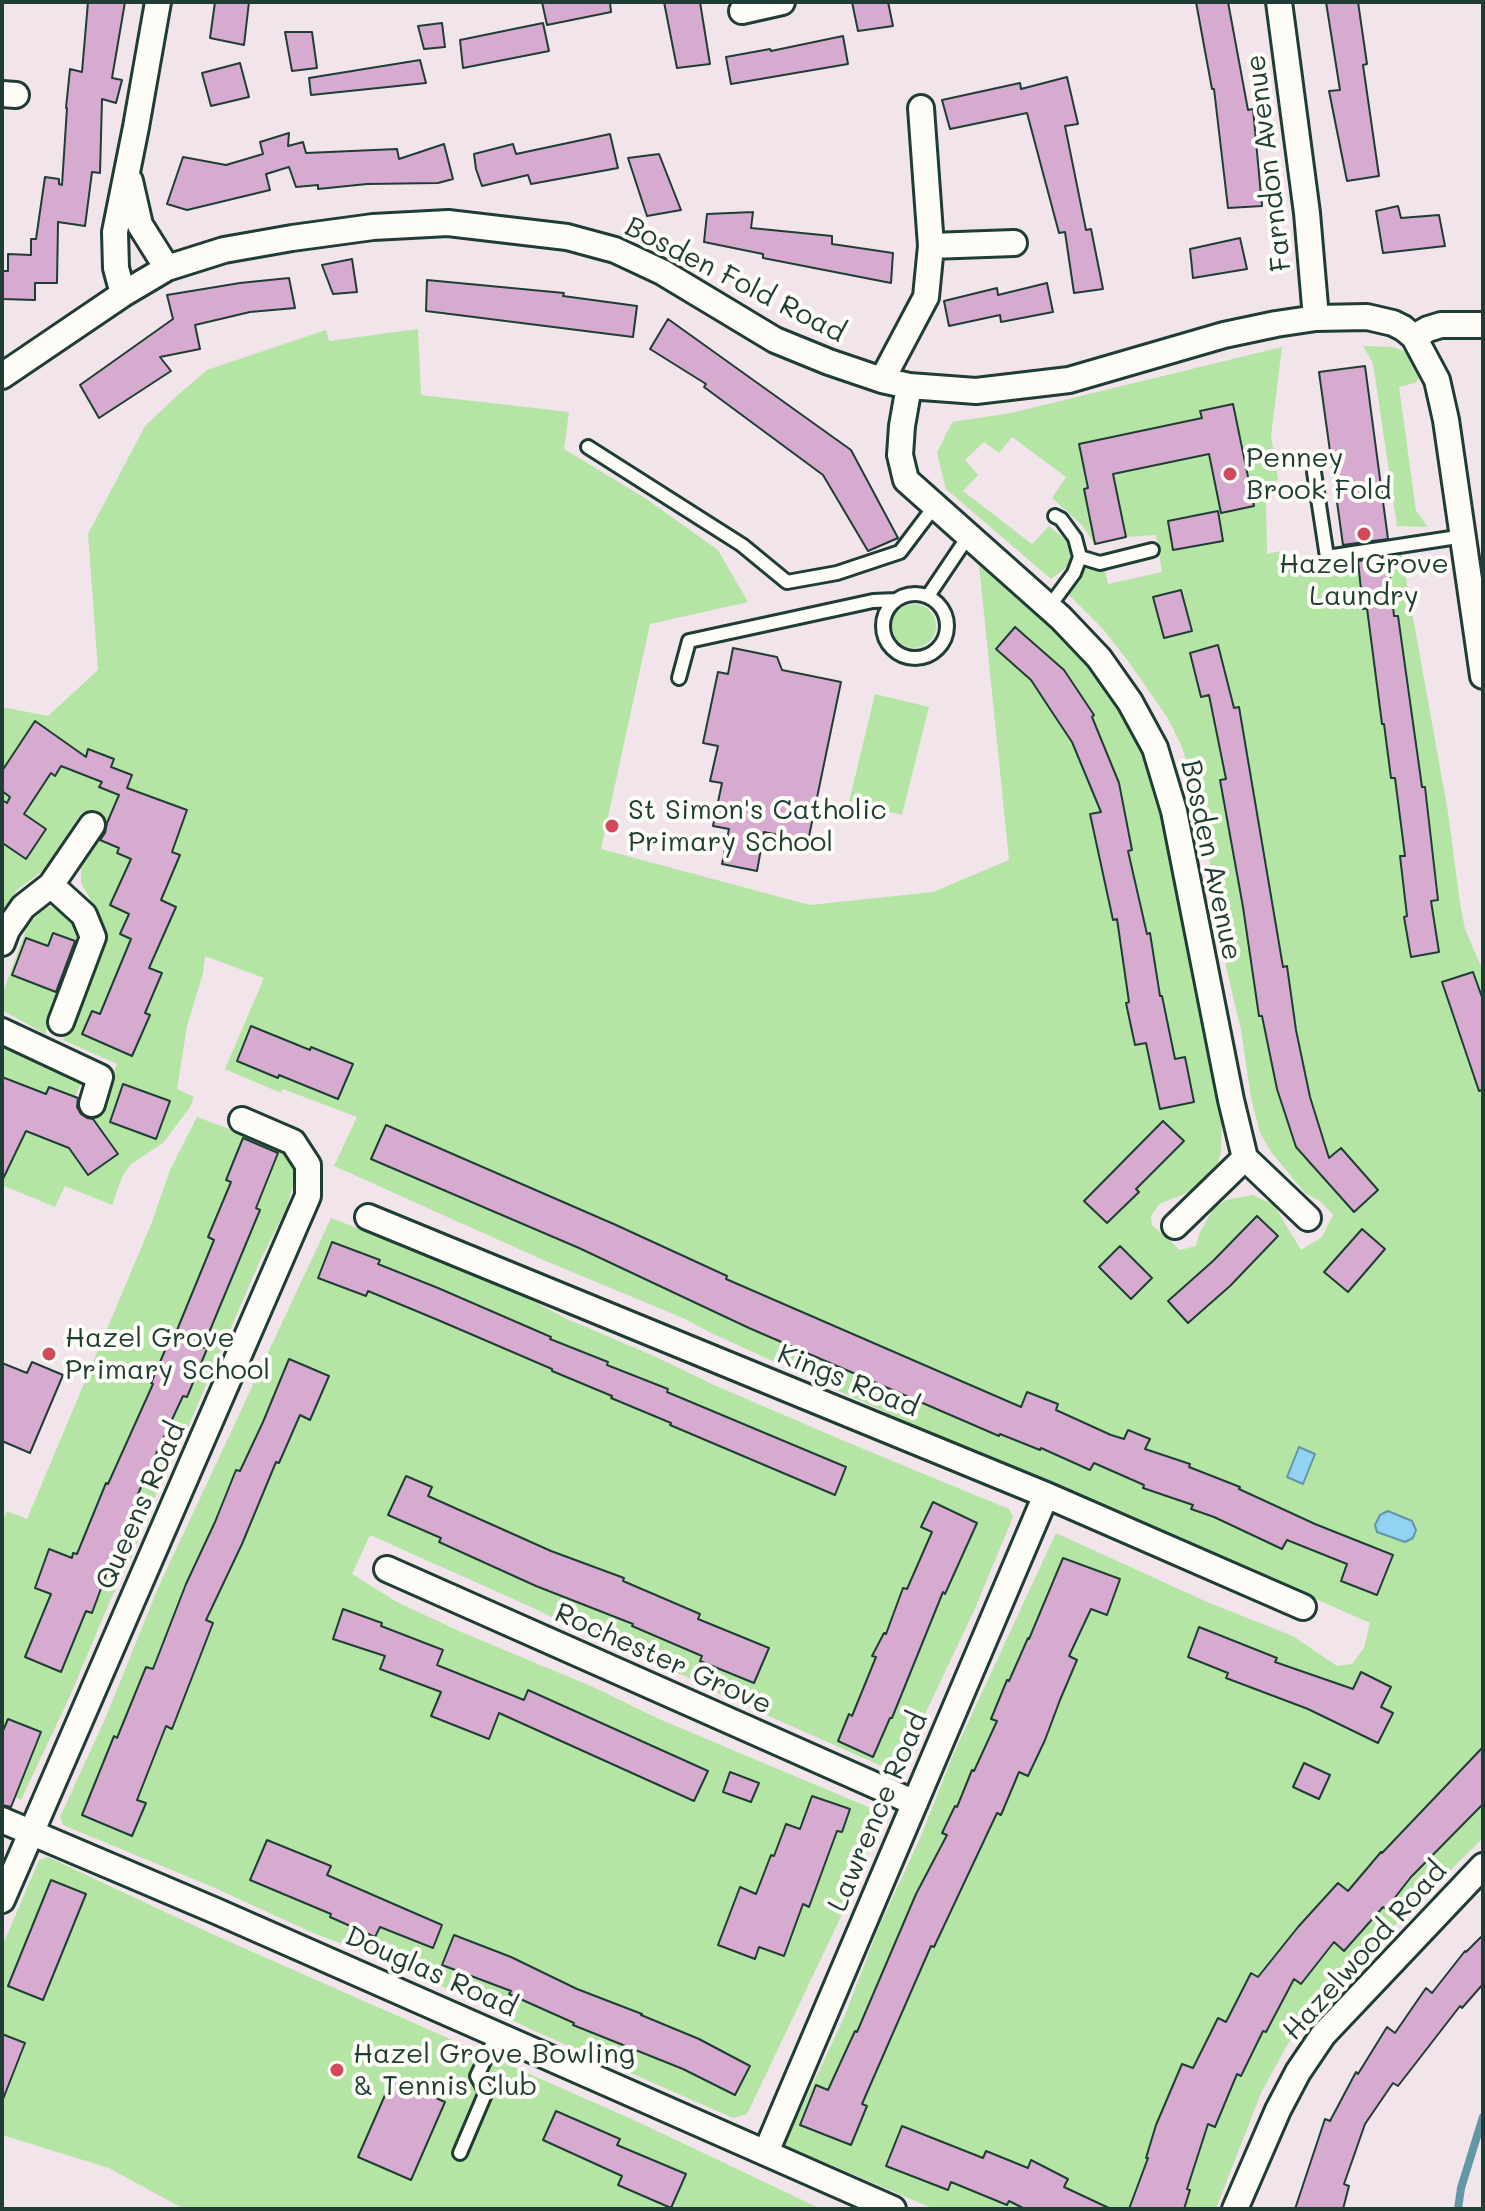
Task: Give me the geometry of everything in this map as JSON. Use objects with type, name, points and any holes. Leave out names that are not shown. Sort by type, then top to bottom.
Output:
[{"type":"street","points":[[123,294],[116,268],[115,232],[158,2]]},
{"type":"street","points":[[742,11],[778,2]]},
{"type":"street","name":"Farndon Avenue","points":[[1279,2],[1303,183],[1316,318]]},
{"type":"street","points":[[882,380],[926,297],[931,246],[921,108]]},
{"type":"street","points":[[128,167],[140,225],[167,268]]},
{"type":"street","name":"Bosden Fold Road","points":[[2,376],[167,268],[224,250],[292,238],[373,227],[448,223],[567,237],[615,250],[662,272],[775,340],[829,362],[909,386],[976,391],[1069,380],[1224,335],[1316,318],[1367,317],[1393,323],[1414,337]]},
{"type":"street","points":[[931,246],[1014,243]]},
{"type":"street","points":[[1483,325],[1441,325],[1414,337],[1437,380],[1446,420],[1483,676]]},
{"type":"street","name":"Bosden Avenue","points":[[909,386],[900,455],[906,480],[1049,607],[1099,658],[1130,702],[1155,748],[1174,811],[1245,1158]]},
{"type":"street","points":[[2,943],[23,907],[51,885],[92,825]]},
{"type":"street","points":[[51,885],[84,915],[93,937],[61,1022]]},
{"type":"street","points":[[2,1031],[100,1077],[92,1104]]},
{"type":"street","name":"Queens Road","points":[[2,1900],[308,1196],[308,1165],[293,1142],[242,1120]]},
{"type":"street","points":[[1175,1226],[1245,1158],[1308,1218]]},
{"type":"street","name":"Kings Road","points":[[368,1217],[1046,1495],[1303,1607]]},
{"type":"street","name":"Lawrence Road","points":[[766,2152],[1046,1495]]},
{"type":"street","name":"Rochester Grove","points":[[387,1569],[915,1803]]},
{"type":"street","name":"Douglas Road","points":[[2,1820],[893,2209]]},
{"type":"street","name":"Hazelwood Road","points":[[1235,2209],[1278,2110],[1298,2072],[1323,2035],[1483,1866]]},
{"type":"lane","points":[[588,447],[742,545],[787,582],[837,573],[900,552],[934,507]]},
{"type":"lane","points":[[1314,472],[1327,557],[1464,536]]},
{"type":"lane","points":[[1049,607],[1074,573],[1080,557],[1075,538],[1061,519],[1055,516]]},
{"type":"lane","points":[[928,596],[969,535]]},
{"type":"lane","points":[[1080,557],[1100,563],[1152,550]]},
{"type":"lane","points":[[679,678],[689,641],[873,601],[896,600],[906,595],[928,596],[944,611],[948,632],[936,652],[917,659],[897,654],[889,647],[882,628],[884,617],[896,600]]},
{"type":"lane","points":[[460,2153],[486,2092],[477,2076],[497,2034]]},
{"type":"green space","points":[[418,329],[421,395],[569,412],[564,449],[645,498],[718,550],[748,602],[650,624],[601,849],[810,905],[933,892],[1009,860],[979,564],[1082,655],[1143,750],[1154,785],[1177,883],[1222,1116],[1221,1152],[1214,1175],[1196,1188],[1159,1204],[1151,1216],[1152,1225],[1180,1250],[1196,1246],[1213,1209],[1226,1200],[1253,1195],[1274,1205],[1301,1250],[1322,1237],[1333,1215],[1321,1202],[1305,1193],[1271,1152],[1260,1133],[1226,967],[1206,838],[1182,747],[1167,717],[1128,661],[1103,629],[1067,593],[1086,569],[1105,570],[1108,584],[1162,572],[1156,535],[1126,537],[1113,474],[1195,457],[1205,437],[1221,512],[1254,506],[1233,404],[1201,411],[1202,418],[1079,444],[1099,486],[1084,490],[1095,544],[1082,525],[1052,498],[1066,477],[1012,437],[999,453],[984,442],[965,460],[978,475],[963,491],[1032,544],[1049,526],[1068,542],[1071,564],[1051,579],[946,489],[937,453],[952,422],[1011,413],[1282,347],[1271,436],[1278,479],[1266,496],[1267,554],[1286,550],[1293,570],[1401,551],[1448,812],[1465,929],[1483,971],[1483,1838],[1315,2004],[1286,2047],[1261,2093],[1216,2209],[934,2209],[784,2145],[843,2020],[878,1929],[921,1836],[953,1755],[1056,1533],[1207,1602],[1293,1636],[1337,1666],[1352,1664],[1364,1648],[1370,1623],[1083,1496],[940,1437],[683,1318],[541,1259],[334,1166],[357,1117],[283,1089],[281,1093],[225,1069],[264,978],[205,956],[187,1026],[177,1089],[194,1097],[163,1143],[131,1164],[123,1175],[112,1205],[65,1186],[55,1207],[2,1185],[2,1046],[84,1077],[71,1105],[98,1112],[117,1064],[63,1040],[103,936],[104,929],[95,907],[81,883],[81,866],[102,819],[81,813],[44,870],[18,889],[2,910],[2,707],[48,716],[98,670],[88,534],[145,426],[179,394],[207,370],[326,330],[329,341]]},
{"type":"green space","points":[[1363,346],[1393,347],[1413,354],[1420,377],[1415,383],[1399,387],[1416,511],[1428,527],[1397,526],[1373,363]]},
{"type":"green space","points":[[914,604],[930,610],[936,626],[930,642],[914,648],[898,642],[892,626],[898,610]]},
{"type":"green space","points":[[875,694],[929,707],[902,815],[849,802]]},
{"type":"green space","points":[[50,906],[77,920],[85,938],[45,1034],[2,1010],[2,995],[27,927]]},
{"type":"green space","points":[[197,1117],[283,1149],[293,1161],[294,1183],[286,1209],[259,1263],[179,1448],[158,1489],[130,1561],[21,1800],[2,1791],[2,1521],[7,1511],[27,1519],[152,1222],[170,1170]]},
{"type":"green space","points":[[331,1218],[510,1289],[567,1319],[714,1385],[1009,1509],[1013,1517],[974,1611],[897,1773],[370,1535],[352,1574],[397,1602],[461,1632],[873,1809],[880,1821],[857,1879],[747,2114],[733,2118],[528,2028],[429,1980],[63,1825],[60,1817],[105,1719],[158,1588]]},
{"type":"green space","points":[[48,1857],[212,1934],[636,2121],[821,2209],[184,2209],[109,2168],[2,2135],[2,1947],[39,1860]]},
{"type":"water","points":[[1299,1447],[1315,1454],[1303,1484],[1287,1477]]},
{"type":"water","points":[[1388,1511],[1412,1521],[1416,1530],[1413,1538],[1405,1542],[1377,1532],[1375,1525],[1380,1515]]},
{"type":"building","points":[[88,2],[125,2],[112,78],[122,80],[116,103],[102,99],[100,173],[92,172],[85,226],[58,222],[57,283],[35,283],[35,300],[2,299],[2,271],[8,271],[8,254],[31,255],[31,239],[36,239],[45,177],[59,179],[62,185],[70,69],[82,72]]},
{"type":"building","points":[[215,2],[249,2],[244,45],[210,38]]},
{"type":"building","points":[[542,2],[610,2],[611,12],[547,25]]},
{"type":"building","points":[[664,2],[700,2],[710,64],[677,68]]},
{"type":"building","points":[[852,2],[888,2],[893,26],[858,31]]},
{"type":"building","points":[[1196,2],[1228,2],[1248,110],[1253,109],[1262,206],[1228,208],[1214,89]]},
{"type":"building","points":[[1326,2],[1358,2],[1367,64],[1363,65],[1379,176],[1347,181],[1329,91],[1340,90]]},
{"type":"building","points":[[442,23],[445,47],[424,49],[418,26]]},
{"type":"building","points":[[543,23],[549,51],[463,68],[460,40]]},
{"type":"building","points":[[285,32],[312,32],[317,68],[292,71]]},
{"type":"building","points":[[843,36],[848,64],[731,84],[726,57]]},
{"type":"building","points":[[420,60],[426,83],[311,95],[309,78]]},
{"type":"building","points":[[240,63],[249,97],[211,106],[202,73]]},
{"type":"building","points":[[1067,77],[1078,124],[1065,126],[1086,230],[1091,229],[1103,289],[1074,293],[1065,232],[1059,233],[1027,113],[950,129],[942,100],[1020,83],[1021,89]]},
{"type":"building","points":[[289,133],[288,146],[303,142],[306,153],[397,149],[399,159],[444,144],[453,179],[438,183],[367,184],[318,189],[318,185],[296,187],[289,167],[266,174],[270,190],[187,210],[167,204],[183,157],[226,165],[263,154],[260,142]]},
{"type":"building","points":[[610,134],[618,168],[531,184],[528,175],[482,186],[476,169],[474,154],[513,144],[516,154]]},
{"type":"building","points":[[659,154],[681,210],[647,216],[628,158]]},
{"type":"building","points":[[1398,206],[1401,218],[1439,215],[1445,246],[1383,253],[1376,211]]},
{"type":"building","points":[[753,212],[751,228],[832,236],[832,244],[893,253],[891,283],[763,258],[763,254],[704,242],[707,214]]},
{"type":"building","points":[[1240,238],[1247,269],[1193,278],[1190,249]]},
{"type":"building","points":[[352,259],[357,292],[333,294],[322,265]]},
{"type":"building","points":[[289,278],[295,308],[250,312],[195,325],[200,349],[160,357],[171,371],[99,418],[80,385],[173,319],[167,295]]},
{"type":"building","points":[[427,280],[564,293],[563,296],[637,306],[633,337],[426,311]]},
{"type":"building","points":[[1047,283],[1053,312],[1001,322],[1000,315],[949,326],[944,301],[997,288],[998,295]]},
{"type":"building","points":[[668,319],[851,450],[898,538],[868,551],[823,475],[704,387],[706,384],[650,349]]},
{"type":"building","points":[[1365,366],[1388,539],[1343,545],[1319,372]]},
{"type":"building","name":"Penney Brook Fold","points":[[1233,404],[1254,506],[1221,513],[1209,454],[1113,474],[1126,537],[1095,544],[1079,444],[1202,418],[1200,411]]},
{"type":"building","name":"Penney Brook Fold","points":[[1218,511],[1223,541],[1173,550],[1168,521]]},
{"type":"building","points":[[1388,557],[1394,616],[1398,616],[1422,787],[1425,787],[1438,900],[1431,901],[1439,952],[1411,957],[1404,917],[1407,916],[1400,856],[1405,856],[1395,778],[1391,778],[1358,561]]},
{"type":"building","points":[[1181,590],[1192,631],[1164,638],[1153,597]]},
{"type":"building","points":[[1015,627],[1064,670],[1094,715],[1092,717],[1119,783],[1132,850],[1128,851],[1147,934],[1150,933],[1160,996],[1175,1059],[1185,1057],[1194,1102],[1160,1109],[1146,1043],[1135,1045],[1126,1003],[1129,1002],[1117,919],[1113,920],[1090,814],[1101,812],[1072,742],[1031,680],[996,649]]},
{"type":"building","points":[[1218,645],[1234,708],[1239,707],[1283,967],[1287,966],[1310,1097],[1329,1158],[1341,1148],[1378,1190],[1354,1212],[1296,1147],[1277,1089],[1262,1016],[1259,1016],[1220,780],[1226,779],[1209,695],[1201,697],[1190,653]]},
{"type":"building","points":[[733,648],[777,657],[782,670],[841,682],[808,841],[764,832],[757,871],[722,864],[729,829],[713,826],[722,783],[710,781],[718,746],[703,743],[718,672],[728,674]]},
{"type":"building","points":[[35,721],[86,757],[88,749],[114,759],[111,767],[132,775],[127,788],[187,810],[172,852],[180,855],[161,900],[176,907],[149,968],[162,973],[145,1013],[150,1015],[132,1056],[82,1034],[92,1011],[100,1014],[131,939],[120,934],[129,914],[110,905],[131,859],[117,853],[119,848],[100,840],[119,795],[99,787],[102,782],[61,766],[55,776],[51,773],[24,814],[46,829],[26,859],[4,844],[2,846],[2,800],[7,803],[10,797],[2,791],[2,771]]},
{"type":"building","points":[[53,933],[75,941],[56,992],[12,975],[26,938],[48,946]]},
{"type":"building","points":[[1473,972],[1483,1000],[1483,1090],[1479,1091],[1442,982]]},
{"type":"building","points":[[251,1026],[353,1064],[338,1099],[237,1061]]},
{"type":"building","points":[[2,1077],[46,1094],[49,1087],[78,1098],[77,1107],[81,1114],[93,1119],[118,1154],[88,1175],[69,1148],[26,1131],[2,1181]]},
{"type":"building","points":[[123,1084],[170,1101],[156,1139],[110,1122]]},
{"type":"building","points":[[1163,1121],[1184,1141],[1107,1223],[1084,1201]]},
{"type":"building","points":[[386,1125],[616,1225],[727,1276],[726,1279],[1021,1407],[1027,1392],[1058,1404],[1056,1410],[1111,1435],[1124,1439],[1128,1430],[1150,1439],[1145,1449],[1190,1464],[1189,1467],[1240,1487],[1315,1524],[1393,1555],[1377,1595],[1341,1581],[1347,1564],[1287,1540],[1282,1549],[1191,1509],[1193,1505],[1143,1488],[1144,1485],[1094,1463],[1090,1470],[1041,1448],[999,1436],[749,1328],[579,1248],[371,1159]]},
{"type":"building","points":[[243,1138],[278,1153],[256,1208],[260,1210],[203,1347],[207,1349],[187,1397],[183,1396],[162,1441],[117,1545],[92,1613],[86,1611],[61,1672],[25,1657],[51,1594],[35,1588],[49,1549],[72,1558],[73,1553],[77,1554],[214,1240],[208,1237],[231,1182],[226,1180]]},
{"type":"building","points":[[1257,1216],[1278,1236],[1230,1286],[1188,1323],[1168,1301]]},
{"type":"building","points":[[1362,1229],[1385,1249],[1348,1292],[1324,1272]]},
{"type":"building","points":[[332,1242],[380,1260],[378,1264],[608,1362],[607,1365],[668,1389],[667,1392],[846,1467],[835,1495],[670,1425],[612,1396],[438,1320],[368,1291],[366,1296],[318,1278]]},
{"type":"building","points":[[1120,1246],[1152,1278],[1131,1299],[1099,1267]]},
{"type":"building","points":[[289,1359],[329,1376],[310,1420],[300,1415],[279,1463],[276,1462],[206,1620],[213,1623],[172,1729],[166,1726],[137,1800],[146,1803],[132,1836],[82,1815],[146,1667],[153,1669],[236,1470],[240,1471]]},
{"type":"building","points":[[32,1362],[63,1375],[30,1453],[2,1441],[2,1363],[27,1373]]},
{"type":"building","points":[[406,1476],[432,1487],[428,1496],[551,1551],[624,1578],[623,1581],[700,1614],[698,1619],[769,1648],[754,1683],[700,1661],[702,1656],[633,1624],[536,1586],[439,1542],[441,1538],[388,1515]]},
{"type":"building","points":[[933,1502],[977,1523],[945,1594],[943,1592],[873,1757],[838,1741],[849,1714],[852,1716],[876,1657],[872,1656],[886,1634],[903,1588],[907,1589],[932,1532],[921,1527]]},
{"type":"building","points":[[1063,1558],[1120,1579],[1107,1615],[1091,1609],[1069,1656],[1077,1660],[1045,1740],[1028,1776],[1019,1772],[1001,1815],[997,1813],[934,1947],[931,1946],[862,2104],[867,2106],[851,2145],[800,2125],[816,2085],[828,2090],[857,2032],[916,1894],[947,1835],[942,1833],[997,1721],[991,1719]]},
{"type":"building","points":[[343,1609],[443,1650],[437,1665],[524,1700],[528,1690],[708,1771],[694,1801],[499,1713],[489,1739],[431,1716],[441,1692],[380,1669],[385,1656],[333,1639]]},
{"type":"building","points":[[1199,1627],[1277,1658],[1275,1662],[1353,1689],[1361,1672],[1391,1687],[1381,1707],[1393,1713],[1378,1743],[1308,1709],[1226,1678],[1228,1673],[1188,1657]]},
{"type":"building","points":[[8,1719],[41,1732],[11,1807],[2,1805],[2,1733]]},
{"type":"building","points":[[1483,1747],[1483,1804],[1344,1951],[1334,1942],[1301,1984],[1294,1979],[1241,2076],[1237,2074],[1215,2127],[1208,2124],[1187,2189],[1190,2190],[1184,2209],[1129,2209],[1148,2158],[1156,2125],[1182,2064],[1193,2068],[1218,2018],[1226,2022],[1251,1973],[1258,1977],[1338,1883],[1348,1891],[1381,1852]]},
{"type":"building","points":[[1304,1763],[1330,1775],[1319,1799],[1293,1787]]},
{"type":"building","points":[[730,1772],[759,1783],[751,1802],[723,1792]]},
{"type":"building","points":[[812,1796],[850,1809],[842,1832],[837,1831],[809,1907],[803,1904],[784,1956],[759,1947],[755,1959],[718,1945],[740,1887],[756,1894],[786,1824],[800,1829]]},
{"type":"building","points":[[267,1840],[331,1866],[327,1875],[442,1925],[433,1948],[380,1927],[375,1937],[330,1917],[331,1914],[250,1880]]},
{"type":"building","points":[[51,1880],[86,1894],[43,2000],[8,1986]]},
{"type":"building","points":[[454,1935],[699,2039],[750,2066],[735,2095],[683,2069],[573,2025],[509,1994],[511,1991],[442,1965]]},
{"type":"building","points":[[1483,1935],[1483,1984],[1462,2008],[1460,2006],[1398,2086],[1393,2083],[1365,2124],[1344,2184],[1349,2186],[1343,2209],[1295,2209],[1325,2119],[1330,2121],[1356,2072],[1358,2074],[1387,2027],[1395,2033],[1426,1988],[1432,1993],[1465,1951]]},
{"type":"building","points":[[2,2034],[25,2043],[3,2099],[2,2099]]},
{"type":"building","points":[[392,2079],[445,2102],[411,2180],[358,2157]]},
{"type":"building","points":[[556,2111],[620,2139],[617,2145],[686,2174],[671,2208],[618,2185],[622,2176],[543,2140]]},
{"type":"building","points":[[902,2126],[983,2158],[986,2151],[1028,2168],[1031,2160],[1068,2179],[1064,2187],[1111,2209],[1025,2209],[1009,2201],[1007,2205],[951,2182],[948,2190],[886,2166]]},
{"type":"waterway","points":[[1458,2209],[1461,2188],[1483,2117]]},
{"type":"place","name":"Penney Brook Fold","points":[[1230,474]]},
{"type":"place","name":"Hazel Grove Laundry","points":[[1364,534]]},
{"type":"place","name":"St Simon's Catholic Primary School","points":[[612,826]]},
{"type":"place","name":"Hazel Grove Primary School","points":[[49,1354]]},
{"type":"place","name":"Hazel Grove Bowling & Tennis Club","points":[[337,2070]]}]
